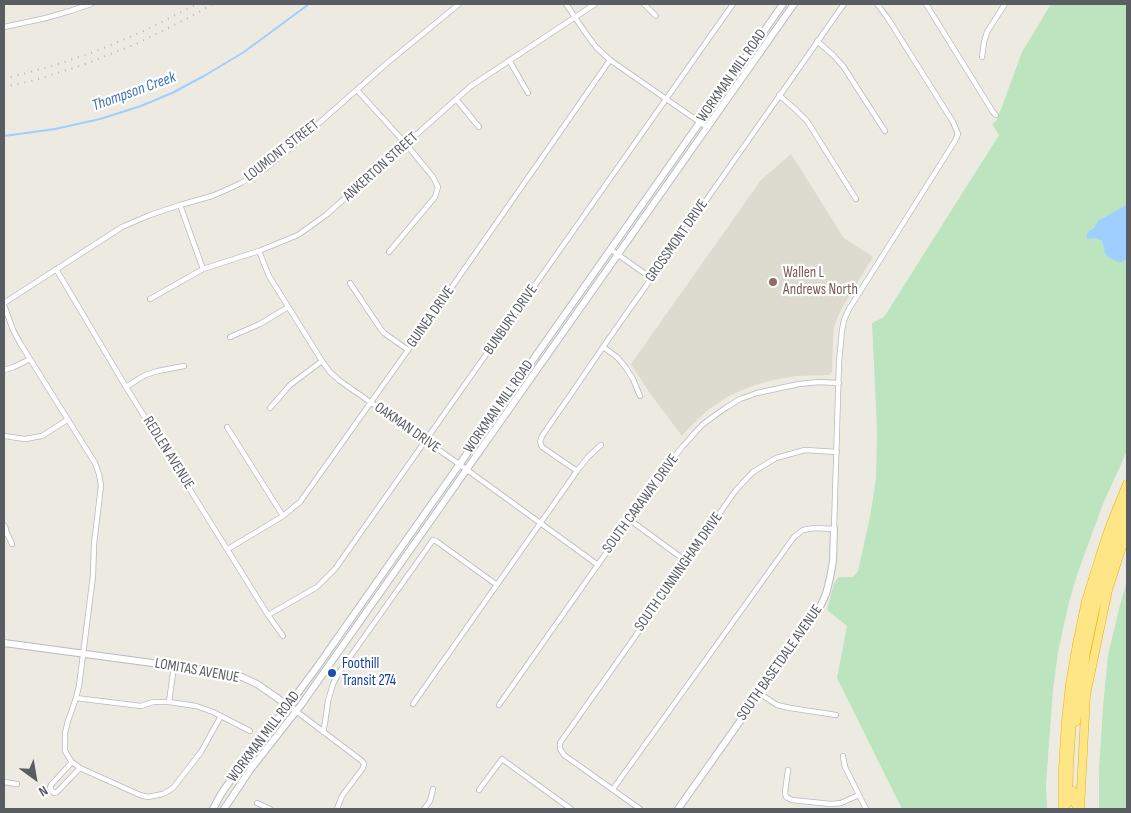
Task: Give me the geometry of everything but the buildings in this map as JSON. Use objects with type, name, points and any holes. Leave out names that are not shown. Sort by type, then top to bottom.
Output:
[{"type":"highway","points":[[1080,809],[1071,796],[1064,755],[1070,684],[1086,601],[1110,526],[1127,484]]},
{"type":"highway","points":[[1071,796],[1072,704],[1081,650],[1098,580],[1127,497]]},
{"type":"highway","points":[[1071,796],[1076,720],[1086,652],[1105,575],[1127,512]]},
{"type":"highway","points":[[1063,809],[1071,796],[1086,696],[1108,590],[1127,531]]},
{"type":"main road","name":"WORKMAN MILL ROAD","points":[[213,809],[221,794],[245,760],[288,705],[783,4]]},
{"type":"main road","name":"WORKMAN MILL ROAD","points":[[224,809],[250,770],[296,711],[467,470],[794,4]]},
{"type":"main road","name":"SOUTH BASETDALE AVENUE","points":[[678,809],[818,612],[826,594],[830,578],[833,560],[834,529]]},
{"type":"main road","name":"LOMITAS AVENUE","points":[[4,643],[219,672],[242,677],[258,684],[296,711]]},
{"type":"street","points":[[4,27],[70,12],[91,4]]},
{"type":"street","name":"LOUMONT STREET","points":[[4,304],[122,228],[180,205],[212,196],[241,183],[265,169],[459,4]]},
{"type":"street","points":[[566,4],[592,41],[610,60],[708,128]]},
{"type":"street","name":"ANKERTON STREET","points":[[150,299],[203,269],[259,251],[298,235],[326,215],[471,86],[595,4]]},
{"type":"street","points":[[644,4],[656,16]]},
{"type":"street","name":"BUNBURY DRIVE","points":[[268,615],[317,587],[336,570],[733,4]]},
{"type":"street","name":"GROSSMONT DRIVE","points":[[577,470],[542,447],[540,442],[542,436],[602,347],[844,4]]},
{"type":"street","name":"SOUTH BASETDALE AVENUE","points":[[834,529],[842,330],[849,309],[955,142],[958,134],[953,122],[887,16],[877,4]]},
{"type":"street","points":[[926,4],[996,115]]},
{"type":"street","points":[[982,57],[987,32],[1002,5]]},
{"type":"street","points":[[817,41],[843,66],[885,131]]},
{"type":"street","points":[[509,60],[528,93]]},
{"type":"street","name":"GUINEA DRIVE","points":[[228,549],[283,516],[300,502],[610,60]]},
{"type":"street","points":[[357,90],[406,144],[433,177],[438,187],[435,197],[389,252]]},
{"type":"street","points":[[779,95],[806,121],[856,199]]},
{"type":"street","points":[[456,99],[478,127]]},
{"type":"street","points":[[180,205],[203,269]]},
{"type":"street","points":[[610,249],[652,278]]},
{"type":"street","name":"OAKMAN DRIVE","points":[[259,251],[269,276],[330,372],[598,565]]},
{"type":"street","name":"REDLEN AVENUE","points":[[56,269],[126,387],[283,636]]},
{"type":"street","points":[[350,283],[384,333],[408,350]]},
{"type":"street","points":[[4,304],[13,330],[95,464],[101,486],[94,544],[93,576],[83,654],[76,698],[65,733],[65,751],[72,762],[80,768],[140,795],[148,797],[163,794],[173,788],[201,752],[221,716]]},
{"type":"street","points":[[230,337],[260,324],[288,307]]},
{"type":"street","points":[[602,347],[617,358],[626,368],[640,396]]},
{"type":"street","points":[[4,370],[30,359]]},
{"type":"street","points":[[270,408],[290,385],[322,361]]},
{"type":"street","points":[[126,387],[145,375],[184,366]]},
{"type":"street","name":"SOUTH CARAWAY DRIVE","points":[[499,705],[683,446],[702,425],[740,399],[757,393],[798,384],[839,383]]},
{"type":"street","points":[[4,436],[25,439],[42,436],[67,420]]},
{"type":"street","points":[[226,427],[283,516]]},
{"type":"street","points":[[413,704],[577,470],[601,445]]},
{"type":"street","name":"SOUTH CUNNINGHAM DRIVE","points":[[612,789],[564,755],[560,749],[560,743],[639,631],[666,588],[736,490],[753,472],[776,458],[804,450],[837,452]]},
{"type":"street","points":[[630,520],[686,561]]},
{"type":"street","points":[[4,525],[6,527],[5,533],[12,544]]},
{"type":"street","points":[[640,809],[612,789],[794,537],[803,530],[814,528],[834,529]]},
{"type":"street","points":[[323,732],[328,701],[333,684],[340,671],[433,540],[497,585]]},
{"type":"street","points":[[169,702],[174,666]]},
{"type":"street","points":[[759,693],[777,705],[836,715]]},
{"type":"street","points":[[76,698],[141,706],[153,702],[169,702],[204,708],[250,731]]},
{"type":"street","name":"LOMITAS AVENUE","points":[[296,711],[364,764],[342,796],[337,809]]},
{"type":"street","points":[[843,756],[845,768],[866,809]]},
{"type":"street","points":[[479,790],[502,759],[571,809]]},
{"type":"street","points":[[72,762],[51,785],[50,788],[54,793],[80,768]]},
{"type":"street","points":[[788,770],[785,792],[786,797],[792,800],[832,804],[841,803],[859,795]]},
{"type":"street","points":[[4,782],[17,784]]},
{"type":"street","points":[[424,809],[430,801],[433,789]]},
{"type":"street","points":[[257,803],[270,809]]},
{"type":"shaded area","name":"Wallen L Andrews North","points":[[791,154],[844,238],[873,257],[838,316],[834,328],[832,372],[829,375],[796,376],[773,380],[740,391],[708,410],[682,436],[631,364],[761,180]]},
{"type":"green space","points":[[1051,4],[1127,4],[1127,451],[1103,504],[1069,602],[1058,652],[1053,690],[1046,784],[1047,809],[902,809],[837,678],[847,626],[827,610],[834,583],[839,577],[853,577],[858,571],[870,517],[876,478],[877,429],[872,323],[884,317],[999,135],[992,124],[997,120],[1022,52]]},
{"type":"green space","points":[[1127,581],[1127,809],[1099,809],[1099,770],[1108,655]]},
{"type":"water","points":[[1127,204],[1127,258],[1122,262],[1118,262],[1108,257],[1102,241],[1095,238],[1088,239],[1086,236],[1099,220]]},
{"type":"waterway","name":"Thompson Creek","points":[[4,136],[55,129],[100,119],[141,106],[172,93],[244,52],[309,4]]},
{"type":"railway","points":[[4,79],[94,52],[146,30],[197,4]]},
{"type":"railway","points":[[4,87],[35,80],[83,65],[136,44],[213,4]]},
{"type":"place","name":"Wallen L Andrews North","points":[[773,282]]},
{"type":"place","name":"Foothill Transit 274","points":[[332,673]]}]
